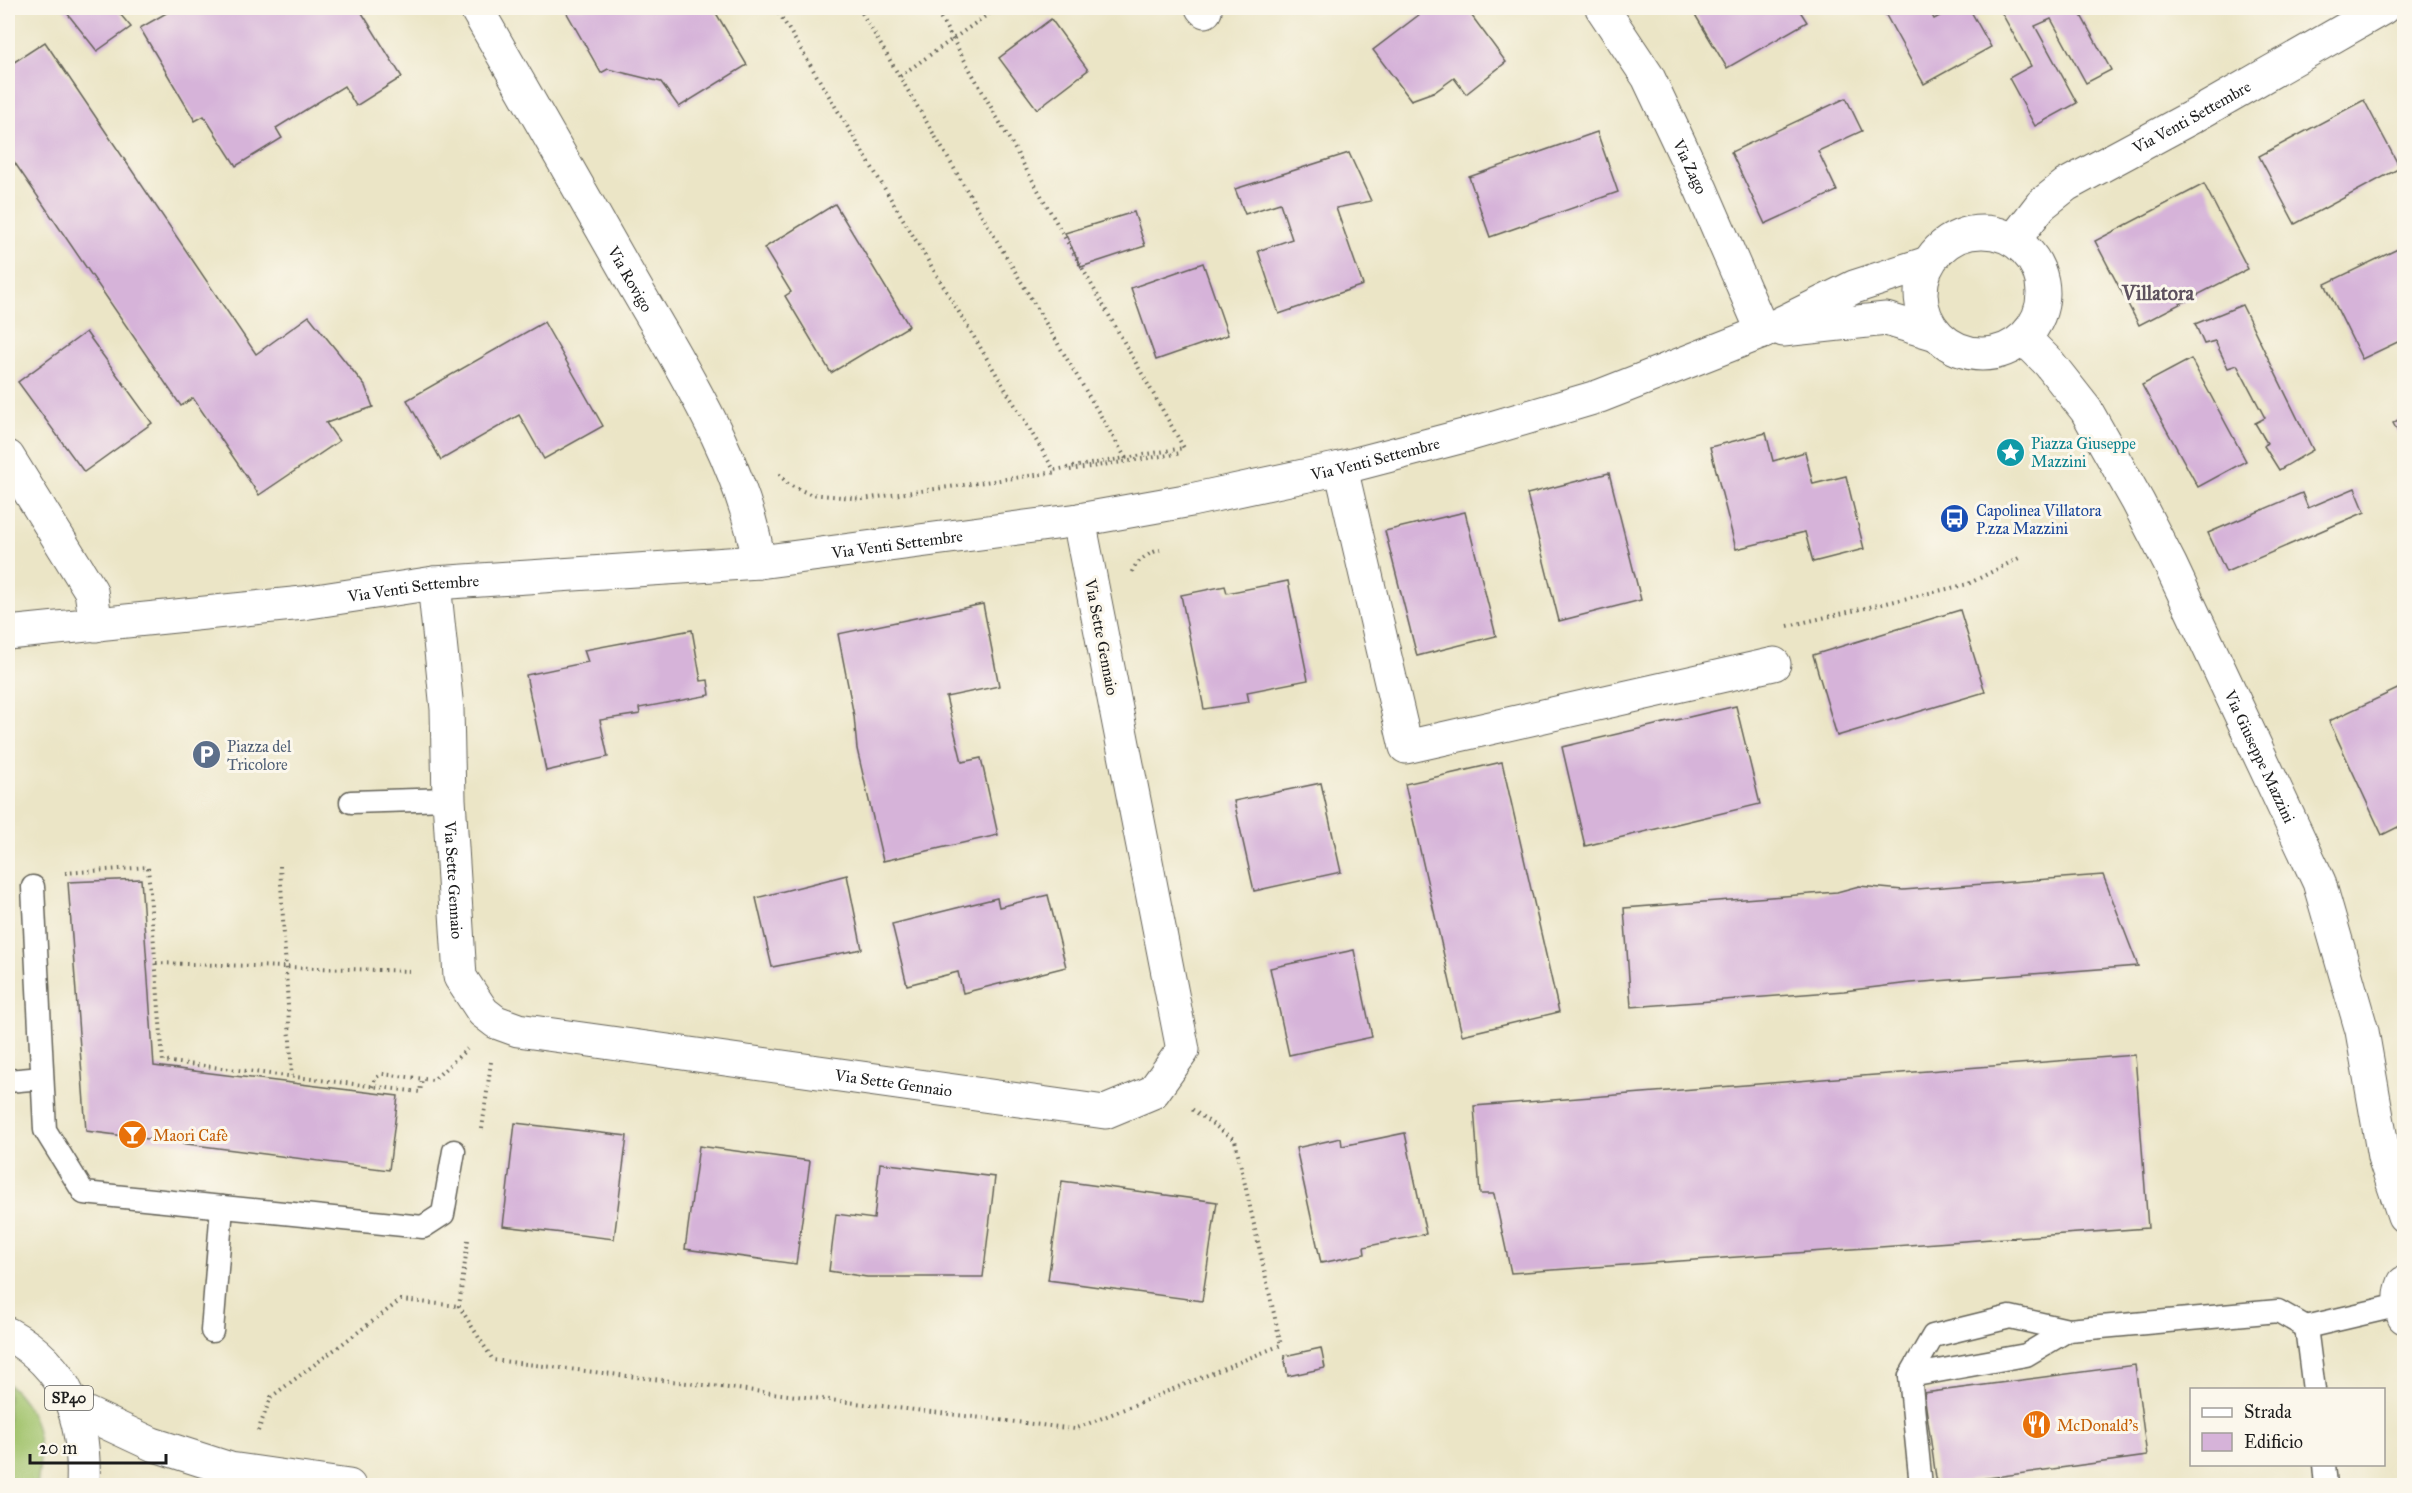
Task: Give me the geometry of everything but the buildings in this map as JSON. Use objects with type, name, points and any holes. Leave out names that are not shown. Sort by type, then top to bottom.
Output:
[{"type":"street","name":"Via Rovigo","points":[[476,8],[710,417],[740,494],[756,543],[759,562]]},
{"type":"street","name":"Via Zago","points":[[1602,8],[1648,77],[1701,189],[1763,332]]},
{"type":"street","name":"Via Venti Settembre","points":[[2014,240],[2041,205],[2066,185],[2194,116],[2383,8]]},
{"type":"street","points":[[1976,232],[1996,232],[2014,240],[2028,252],[2038,268],[2043,286],[2042,305],[2036,323],[2024,338],[2007,349],[1989,354],[1969,353],[1951,346],[1936,334],[1925,319],[1920,300],[1921,281],[1928,263],[1940,247],[1957,237],[1976,232]]},
{"type":"street","points":[[1763,332],[1854,287],[1928,263]]},
{"type":"street","points":[[1763,332],[1886,319],[1936,334]]},
{"type":"street","name":"Via Venti Settembre","points":[[8,633],[303,603],[434,583],[759,562],[1079,520],[1191,501],[1341,468],[1471,434],[1600,396],[1763,332]]},
{"type":"street","name":"Via Giuseppe Mazzini","points":[[2024,338],[2049,363],[2086,410],[2138,502],[2170,564],[2319,882],[2362,1031],[2384,1157],[2404,1216]]},
{"type":"street","points":[[8,457],[91,591],[96,625]]},
{"type":"street","points":[[1341,468],[1406,747],[1774,664]]},
{"type":"street","name":"Via Sette Gennaio","points":[[434,583],[447,709],[449,799],[460,977],[483,1012],[496,1022],[518,1030],[1105,1112],[1154,1092],[1183,1050],[1079,520]]},
{"type":"street","name":"SP40","points":[[8,1334],[27,1345],[55,1374],[75,1408],[84,1446],[83,1485]]},
{"type":"street","name":"SP40","points":[[75,1408],[152,1444],[230,1468],[349,1485]]},
{"type":"lane","points":[[351,802],[449,799]]},
{"type":"lane","points":[[33,887],[45,1130],[84,1194],[423,1227],[443,1214],[454,1151]]},
{"type":"lane","points":[[8,1081],[42,1078]]},
{"type":"lane","points":[[212,1331],[222,1207]]},
{"type":"lane","points":[[1921,1485],[1910,1376],[1933,1336],[2010,1317],[2068,1330],[2278,1311],[2306,1328],[2403,1302]]},
{"type":"lane","points":[[2306,1328],[2314,1388]]},
{"type":"lane","points":[[1910,1376],[2026,1355],[2068,1330]]},
{"type":"lane","points":[[2324,1466],[2326,1485]]},
{"type":"path","points":[[776,8],[1054,470],[1182,453]]},
{"type":"path","points":[[859,8],[1127,460]]},
{"type":"path","points":[[774,468],[789,485],[810,494],[863,499],[1127,460],[1184,448],[935,8]]},
{"type":"path","points":[[900,76],[997,8]]},
{"type":"path","points":[[1129,582],[1134,567],[1152,551],[1164,549]]},
{"type":"path","points":[[1785,627],[1968,584],[2020,557]]},
{"type":"path","points":[[280,866],[291,1077]]},
{"type":"path","points":[[33,887],[33,875],[148,867],[163,1061],[420,1092],[422,1078]]},
{"type":"path","points":[[156,963],[413,971]]},
{"type":"path","points":[[373,1087],[375,1078],[382,1074],[433,1080],[496,1022]]},
{"type":"path","points":[[249,1430],[259,1431],[271,1397],[401,1300],[459,1306],[493,1360],[1075,1429],[1281,1345],[1235,1140],[1158,1085]]},
{"type":"green space","points":[[8,1384],[27,1406],[37,1430],[40,1457],[37,1485],[8,1485]]},
{"type":"place","name":"Piazza Giuseppe Mazzini","points":[[2010,452]]},
{"type":"place","name":"Capolinea Villatora P.zza Mazzini","points":[[1955,519]]},
{"type":"place","name":"Piazza del Tricolore","points":[[206,755]]},
{"type":"place","name":"Maori Cafè","points":[[132,1135]]},
{"type":"place","name":"McDonald's","points":[[2036,1425]]},
{"type":"district","name":"Villatora","points":[[2158,293]]}]
